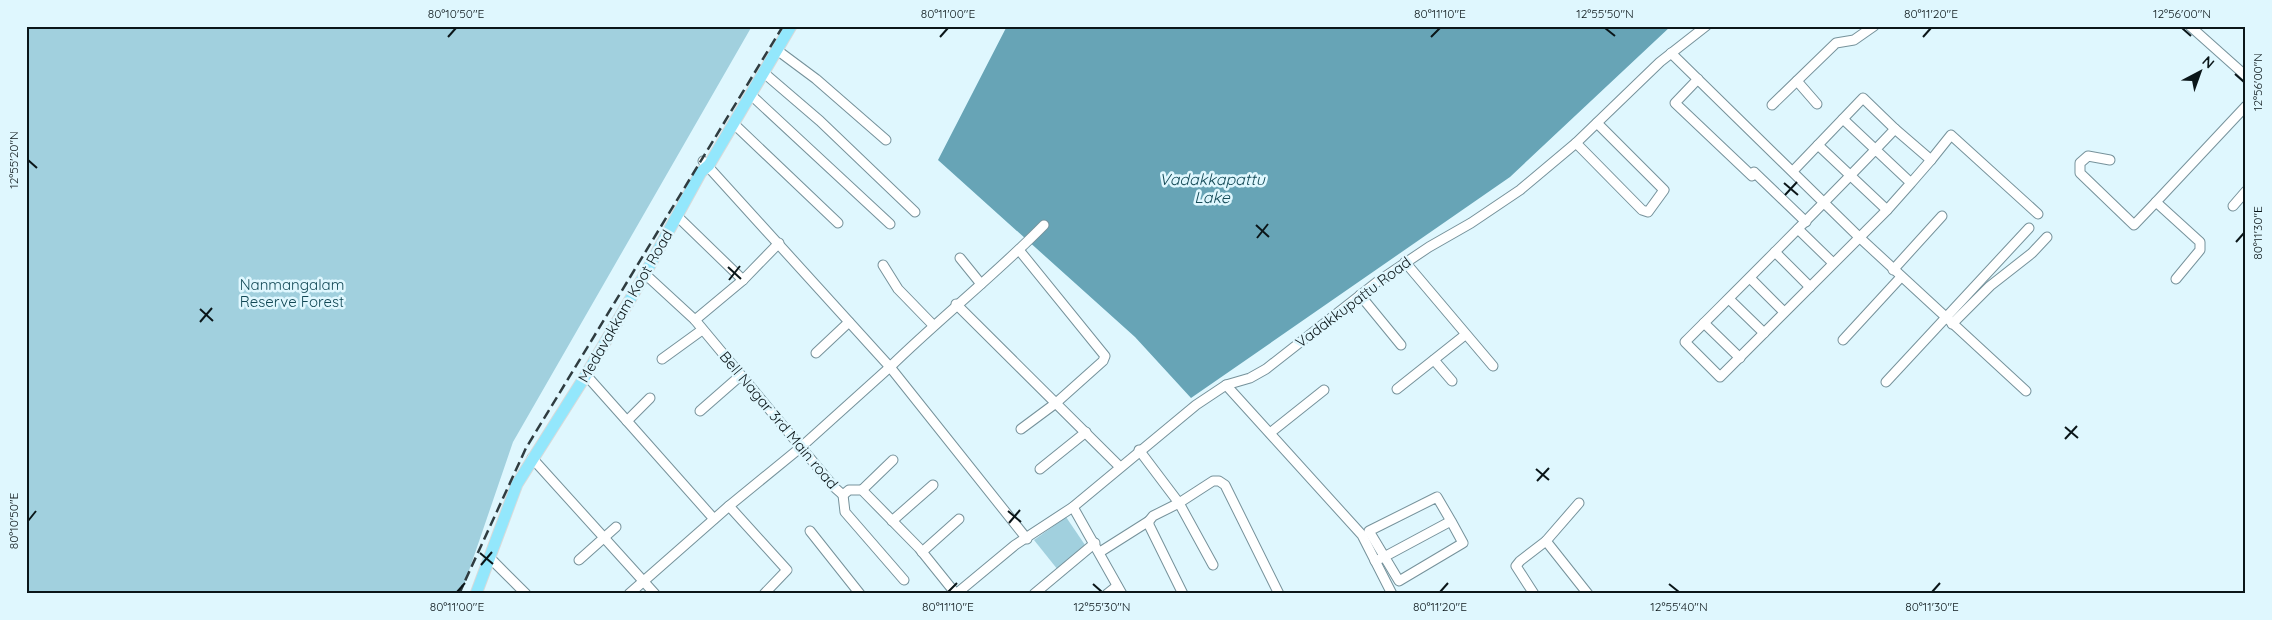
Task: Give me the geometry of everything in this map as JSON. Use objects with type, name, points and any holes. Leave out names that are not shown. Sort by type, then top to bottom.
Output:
[{"type":"main road","points":[[704,166],[785,26]]},
{"type":"main road","name":"Medavakkam Koot Road","points":[[476,594],[517,484],[586,375],[645,274],[704,166],[734,124],[791,26]]},
{"type":"street","name":"Vadakkupattu Road","points":[[956,594],[991,564],[1073,506],[1196,405],[1226,385],[1250,378],[1266,369],[1405,262],[1471,223],[1520,190],[1576,143],[1671,53],[1706,26]]},
{"type":"street","points":[[1772,105],[1836,44],[1854,40],[1874,26]]},
{"type":"street","points":[[2190,26],[2246,76]]},
{"type":"street","points":[[777,50],[816,79],[886,140]]},
{"type":"street","points":[[1671,53],[1893,270],[2026,391]]},
{"type":"street","points":[[764,73],[820,121],[915,212]]},
{"type":"street","points":[[1698,79],[1675,103],[1752,176],[1754,172],[1806,222]]},
{"type":"street","points":[[1797,82],[1817,104]]},
{"type":"street","points":[[750,94],[890,224]]},
{"type":"street","points":[[1793,171],[1863,98],[1931,160]]},
{"type":"street","points":[[2110,160],[2088,156],[2080,162],[2080,173],[2134,225],[2246,106]]},
{"type":"street","points":[[1843,118],[1911,183]]},
{"type":"street","points":[[1576,143],[1642,210],[1648,212],[1664,190],[1597,123]]},
{"type":"street","points":[[734,124],[838,223]]},
{"type":"street","points":[[1895,128],[1806,222],[1685,342],[1720,377],[1887,210],[1951,135],[2038,214]]},
{"type":"street","points":[[1818,145],[1887,210]]},
{"type":"street","points":[[704,166],[779,243],[890,367],[1027,539]]},
{"type":"street","points":[[2233,206],[2246,191]]},
{"type":"street","points":[[2156,202],[2200,242],[2200,250],[2176,279]]},
{"type":"street","points":[[677,216],[742,280]]},
{"type":"street","points":[[1893,270],[1942,216]]},
{"type":"street","points":[[629,594],[729,506],[800,448],[890,367],[956,304],[1020,250],[1044,225]]},
{"type":"street","points":[[1949,321],[2029,228]]},
{"type":"street","points":[[1798,229],[1833,263]]},
{"type":"street","points":[[1886,382],[1949,321],[2032,253],[2047,237]]},
{"type":"street","points":[[695,320],[742,280],[779,243]]},
{"type":"street","points":[[1020,250],[1105,356],[1103,361],[1056,403],[1021,429]]},
{"type":"street","points":[[1775,252],[1810,286]]},
{"type":"street","points":[[960,258],[980,284]]},
{"type":"street","points":[[1405,262],[1493,366]]},
{"type":"street","points":[[883,264],[898,288],[933,325]]},
{"type":"street","name":"Bell Nagar 3rd Main road","points":[[645,274],[695,320],[800,448],[843,495],[849,490],[862,490],[922,552],[956,594]]},
{"type":"street","points":[[1843,340],[1901,277]]},
{"type":"street","points":[[1750,278],[1784,312]]},
{"type":"street","points":[[1360,295],[1401,345]]},
{"type":"street","points":[[1728,299],[1764,333]]},
{"type":"street","points":[[956,304],[1120,467]]},
{"type":"street","points":[[816,353],[849,322]]},
{"type":"street","points":[[1704,323],[1740,358]]},
{"type":"street","points":[[662,360],[702,330]]},
{"type":"street","points":[[1397,389],[1465,335]]},
{"type":"street","points":[[1434,360],[1452,381]]},
{"type":"street","points":[[586,375],[714,519]]},
{"type":"street","points":[[700,411],[740,376]]},
{"type":"street","points":[[1226,385],[1365,533],[1384,557],[1399,581]]},
{"type":"street","points":[[1270,433],[1324,390]]},
{"type":"street","points":[[627,421],[650,398]]},
{"type":"street","points":[[1040,469],[1086,432]]},
{"type":"street","points":[[1139,450],[1179,503],[1213,564]]},
{"type":"street","points":[[532,458],[655,594]]},
{"type":"street","points":[[862,490],[893,460]]},
{"type":"street","points":[[1100,552],[1149,521],[1153,516],[1179,503],[1213,481],[1219,481],[1224,485],[1279,594]]},
{"type":"street","points":[[892,521],[933,485]]},
{"type":"street","points":[[843,495],[845,512],[904,580]]},
{"type":"street","points":[[1437,497],[1463,543],[1399,581],[1390,591],[1375,561],[1365,533],[1437,497]]},
{"type":"street","points":[[1534,594],[1516,566],[1546,541],[1579,503]]},
{"type":"street","points":[[729,506],[786,570],[764,594]]},
{"type":"street","points":[[1073,506],[1100,552],[1119,590],[1107,594]]},
{"type":"street","points":[[922,552],[959,519]]},
{"type":"street","points":[[1149,521],[1149,525],[1183,594]]},
{"type":"street","points":[[1375,561],[1451,521]]},
{"type":"street","points":[[580,560],[616,527]]},
{"type":"street","points":[[810,531],[860,594]]},
{"type":"street","points":[[1546,541],[1588,594]]},
{"type":"street","points":[[1034,594],[1095,543]]},
{"type":"street","points":[[490,559],[526,594]]},
{"type":"green space","name":"Nanmangalam Reserve Forest","points":[[26,26],[752,26],[513,442],[461,594],[26,594]]},
{"type":"green space","points":[[1066,517],[1085,545],[1058,570],[1034,540]]},
{"type":"water","name":"Vadakkapattu Lake","points":[[1007,26],[1671,26],[1510,177],[1191,398],[1135,337],[938,160]]},
{"type":"railway","points":[[459,594],[526,448],[783,26]]}]
